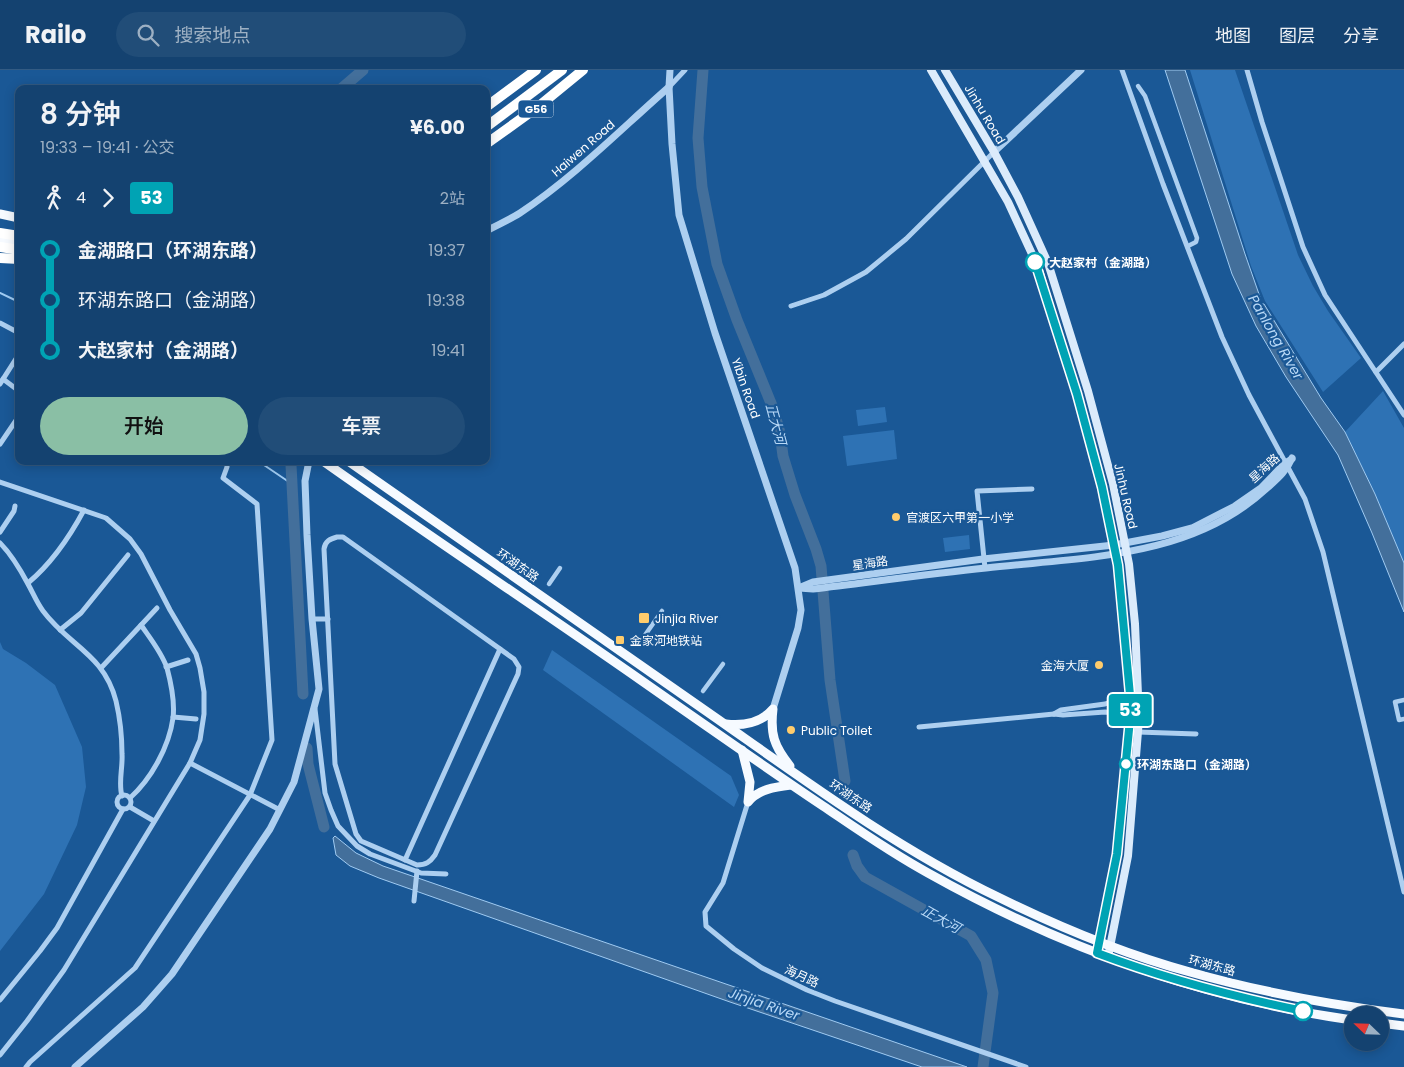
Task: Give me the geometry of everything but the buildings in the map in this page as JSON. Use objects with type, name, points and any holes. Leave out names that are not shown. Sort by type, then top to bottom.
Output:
[{"type":"highway","points":[[490,104],[536,70]]},
{"type":"highway","name":"G56","points":[[490,124],[562,70]]},
{"type":"highway","name":"G56","points":[[490,141],[528,114],[583,70]]},
{"type":"highway","points":[[0,233],[15,235]]},
{"type":"highway","points":[[0,247],[15,248]]},
{"type":"highway","points":[[0,258],[15,260]]},
{"type":"main road","name":"Jinhu Road","points":[[931,70],[1008,202],[1038,267],[1077,394],[1102,487],[1116,554],[1130,695],[1130,715],[1117,854],[1097,953]]},
{"type":"main road","name":"Jinhu Road","points":[[945,70],[994,152],[1018,197],[1048,263],[1088,391],[1113,484],[1126,547],[1135,624],[1139,719],[1128,856],[1108,957]]},
{"type":"main road","points":[[0,214],[15,217]]},
{"type":"main road","points":[[0,238],[15,246]]},
{"type":"main road","points":[[0,253],[15,259]]},
{"type":"main road","name":"环湖东路","points":[[330,465],[791,785],[926,872],[992,908],[1063,940],[1108,957],[1187,984],[1242,999],[1344,1019]]},
{"type":"main road","name":"环湖东路","points":[[354,465],[884,834],[996,897],[1065,928],[1189,972],[1326,1004],[1404,1014]]},
{"type":"main road","points":[[724,723],[735,725],[750,723],[768,715],[773,709]]},
{"type":"main road","points":[[773,709],[771,728],[774,740],[783,758],[796,774]]},
{"type":"main road","points":[[742,750],[750,782],[748,802]]},
{"type":"main road","points":[[748,802],[754,795],[770,788],[791,785]]},
{"type":"main road","points":[[1389,1025],[1404,1026]]},
{"type":"street","name":"Yibin Road","points":[[670,70],[672,144],[679,215],[716,333],[795,568],[799,588],[801,610],[798,628],[773,709]]},
{"type":"street","name":"Haiwen Road","points":[[490,229],[518,214],[571,175],[669,88],[685,70]]},
{"type":"street","points":[[791,306],[824,295],[866,272],[906,239],[1081,70]]},
{"type":"street","points":[[1122,70],[1163,184],[1228,352],[1286,466],[1306,499],[1323,552],[1404,892]]},
{"type":"street","points":[[1247,70],[1302,247],[1325,295],[1404,415]]},
{"type":"street","points":[[1138,86],[1145,96],[1197,238],[1196,242],[1188,246]]},
{"type":"street","points":[[0,323],[15,332]]},
{"type":"street","points":[[1376,372],[1404,344]]},
{"type":"street","points":[[15,361],[2,382],[15,389]]},
{"type":"street","points":[[0,444],[15,422]]},
{"type":"street","points":[[26,1067],[136,968],[250,795],[272,740],[257,504],[223,478],[228,465]]},
{"type":"street","points":[[76,1067],[143,1007],[159,990],[183,958],[270,828],[294,782],[319,689],[312,619],[305,481],[308,465]]},
{"type":"street","name":"星海路","points":[[831,584],[983,559],[1114,545],[1126,547],[1175,541],[1218,524],[1240,510],[1286,466]]},
{"type":"street","points":[[0,482],[106,518],[130,539],[141,554],[170,610],[196,654],[204,692],[204,714],[200,740],[190,763],[64,970],[0,1055]]},
{"type":"street","points":[[985,568],[977,491],[1032,489]]},
{"type":"street","points":[[0,532],[14,511],[15,506]]},
{"type":"street","points":[[28,583],[42,571],[58,552],[72,533],[84,510]]},
{"type":"street","points":[[343,537],[500,649],[517,662],[519,667],[518,674],[431,861],[424,865],[417,865],[361,841],[356,834],[335,764],[325,544],[328,540],[343,537]]},
{"type":"street","points":[[0,544],[8,552],[28,583],[40,608],[53,625],[94,659],[111,685],[122,734],[120,789],[122,796]]},
{"type":"street","name":"星海路","points":[[799,588],[1116,554],[1126,547]]},
{"type":"street","points":[[60,630],[80,613],[128,554]]},
{"type":"street","points":[[549,584],[560,568]]},
{"type":"street","points":[[101,668],[157,608]]},
{"type":"street","points":[[638,645],[662,611]]},
{"type":"street","points":[[312,619],[328,618]]},
{"type":"street","points":[[130,798],[140,789],[167,743],[173,718],[172,693],[166,667],[152,640],[141,625]]},
{"type":"street","points":[[405,860],[500,649]]},
{"type":"street","points":[[166,667],[188,660]]},
{"type":"street","points":[[703,691],[722,664]]},
{"type":"street","points":[[319,689],[331,688]]},
{"type":"street","points":[[1054,714],[1061,710],[1105,704],[1130,695]]},
{"type":"street","points":[[1404,700],[1395,702],[1399,720],[1404,719]]},
{"type":"street","points":[[315,708],[325,793],[330,810],[338,826],[362,850],[416,874],[446,874]]},
{"type":"street","points":[[919,727],[1054,714],[1106,712],[1130,715]]},
{"type":"street","points":[[173,718],[196,719]]},
{"type":"street","points":[[1138,732],[1196,734]]},
{"type":"street","points":[[190,763],[280,810]]},
{"type":"street","points":[[123,809],[117,804],[118,798],[126,796],[130,798]]},
{"type":"street","points":[[130,798],[130,806]]},
{"type":"street","name":"海月路","points":[[748,802],[723,883],[705,912],[706,926],[734,949],[762,968],[834,1002],[1026,1067]]},
{"type":"street","points":[[130,806],[154,821]]},
{"type":"street","points":[[0,1000],[57,928],[123,809],[130,806]]},
{"type":"street","points":[[414,902],[416,874]]},
{"type":"shaded area","points":[[1190,70],[1235,70],[1298,255],[1328,311],[1361,358],[1323,392],[1265,301],[1251,266]]},
{"type":"shaded area","points":[[1383,391],[1404,428],[1404,563],[1375,494],[1345,432]]},
{"type":"shaded area","points":[[885,407],[887,422],[858,426],[856,410]]},
{"type":"shaded area","points":[[894,430],[897,459],[847,466],[843,436]]},
{"type":"shaded area","points":[[969,535],[970,549],[945,552],[943,538]]},
{"type":"shaded area","points":[[0,642],[3,649],[26,663],[55,685],[82,747],[86,787],[77,825],[44,894],[0,951]]},
{"type":"shaded area","points":[[552,650],[731,776],[739,795],[734,807],[543,670]]},
{"type":"water","name":"Panlong River","points":[[1165,70],[1185,70],[1260,297],[1257,298],[1260,304],[1264,304],[1321,398],[1345,432],[1375,494],[1404,563],[1404,612],[1338,455],[1286,377],[1256,326],[1232,274]]},
{"type":"water","points":[[335,836],[356,853],[383,866],[967,1067],[922,1067],[730,1002],[379,878],[350,866],[336,855],[333,838]]},
{"type":"waterway","name":"Jinjia River","points":[[346,85],[363,70]]},
{"type":"waterway","name":"正大河","points":[[703,70],[698,138],[702,187],[717,264],[737,320],[773,408],[780,433],[783,456],[821,566],[830,680],[845,781]]},
{"type":"waterway","points":[[0,293],[15,300]]},
{"type":"waterway","points":[[264,465],[292,484]]},
{"type":"waterway","name":"Jinjia River","points":[[291,465],[303,694]]},
{"type":"waterway","name":"Jinjia River","points":[[307,748],[308,764],[324,827]]},
{"type":"waterway","name":"正大河","points":[[853,855],[857,866],[865,877],[971,936],[986,960],[993,993],[983,1067]]},
{"type":"bus line","name":"53","points":[[1035,262],[1077,394],[1102,487],[1118,565],[1130,695],[1130,719],[1117,854],[1097,953],[1187,984],[1242,999],[1303,1011]]},
{"type":"place","name":"大赵家村（金湖路）","points":[[1035,262]]},
{"type":"place","name":"官渡区六甲第一小学","points":[[896,517]]},
{"type":"place","name":"Jinjia River","points":[[644,618]]},
{"type":"place","name":"金家河地铁站","points":[[620,640]]},
{"type":"place","name":"金海大厦","points":[[1099,665]]},
{"type":"place","name":"Public Toilet","points":[[791,730]]},
{"type":"place","name":"环湖东路口（金湖路）","points":[[1126,764]]}]
